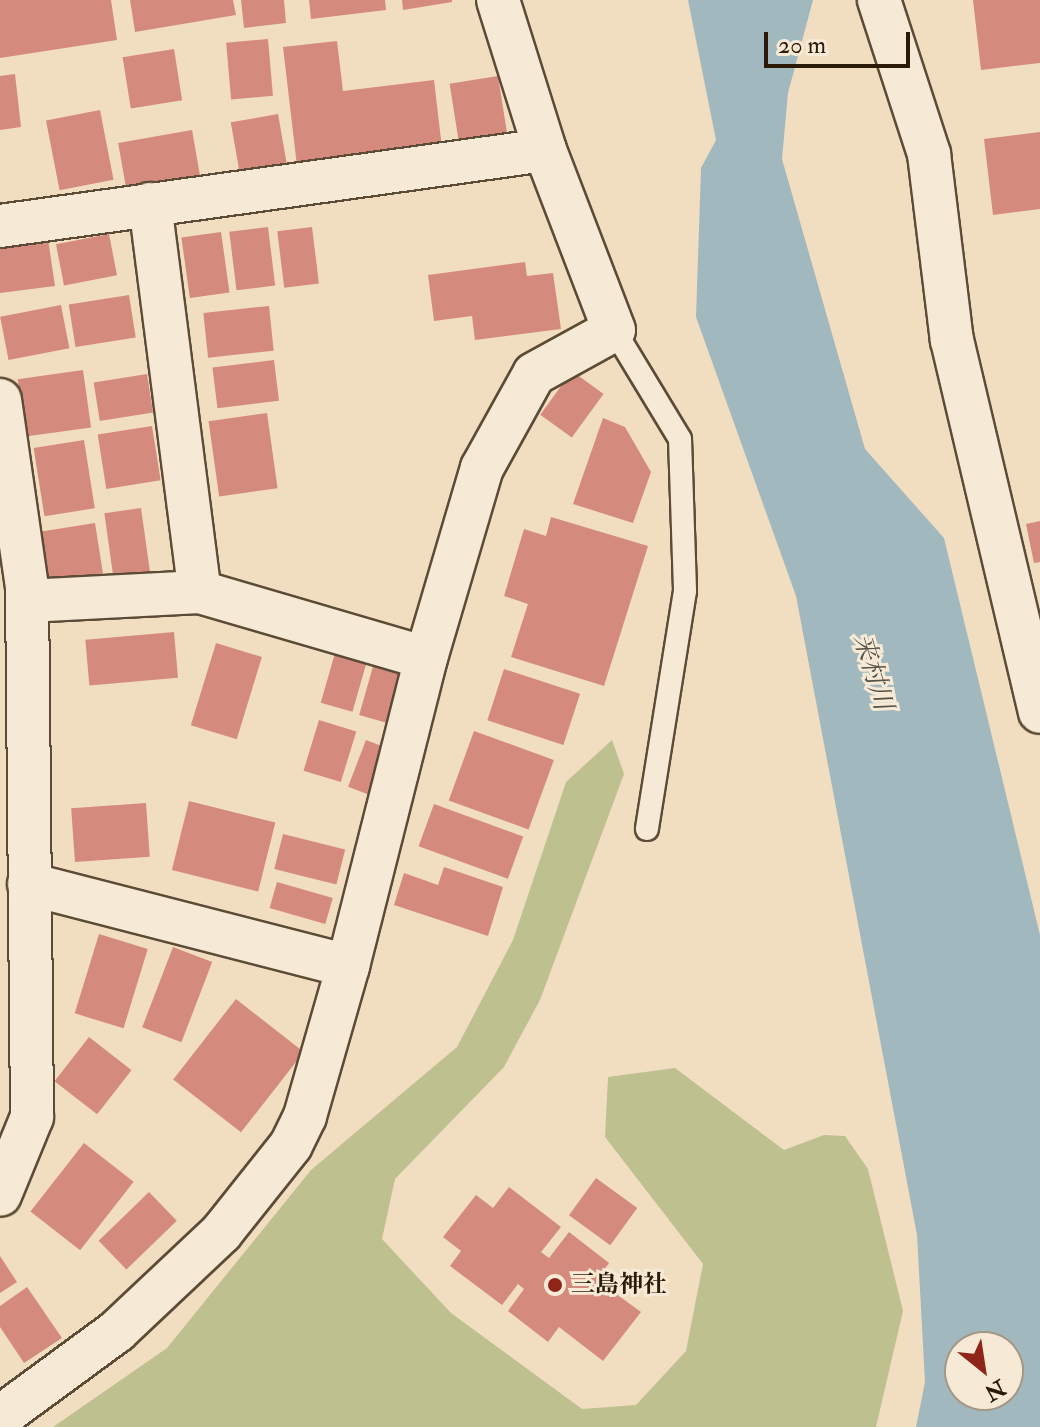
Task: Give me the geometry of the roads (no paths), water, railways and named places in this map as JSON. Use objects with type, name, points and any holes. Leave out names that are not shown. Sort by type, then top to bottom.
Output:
[{"type":"street","points":[[0,1417],[117,1331],[221,1233],[291,1145],[305,1116],[348,966],[426,658],[482,468],[534,374],[614,330],[545,150],[498,0]]},
{"type":"street","points":[[879,0],[929,154],[952,340],[1040,712]]},
{"type":"street","points":[[0,226],[545,150]]},
{"type":"street","points":[[150,204],[200,592]]},
{"type":"street","points":[[0,400],[27,601],[32,1117],[0,1195]]},
{"type":"street","points":[[27,601],[200,592],[426,658]]},
{"type":"street","points":[[29,884],[348,966]]},
{"type":"lane","points":[[614,330],[680,439],[685,591],[647,829]]},
{"type":"water","name":"来村川","points":[[688,0],[813,0],[788,93],[782,159],[865,449],[944,538],[1040,935],[1040,1427],[916,1427],[925,1382],[917,1235],[796,596],[696,317],[701,168],[716,140]]},
{"type":"place","name":"三島神社","points":[[555,1285]]}]
